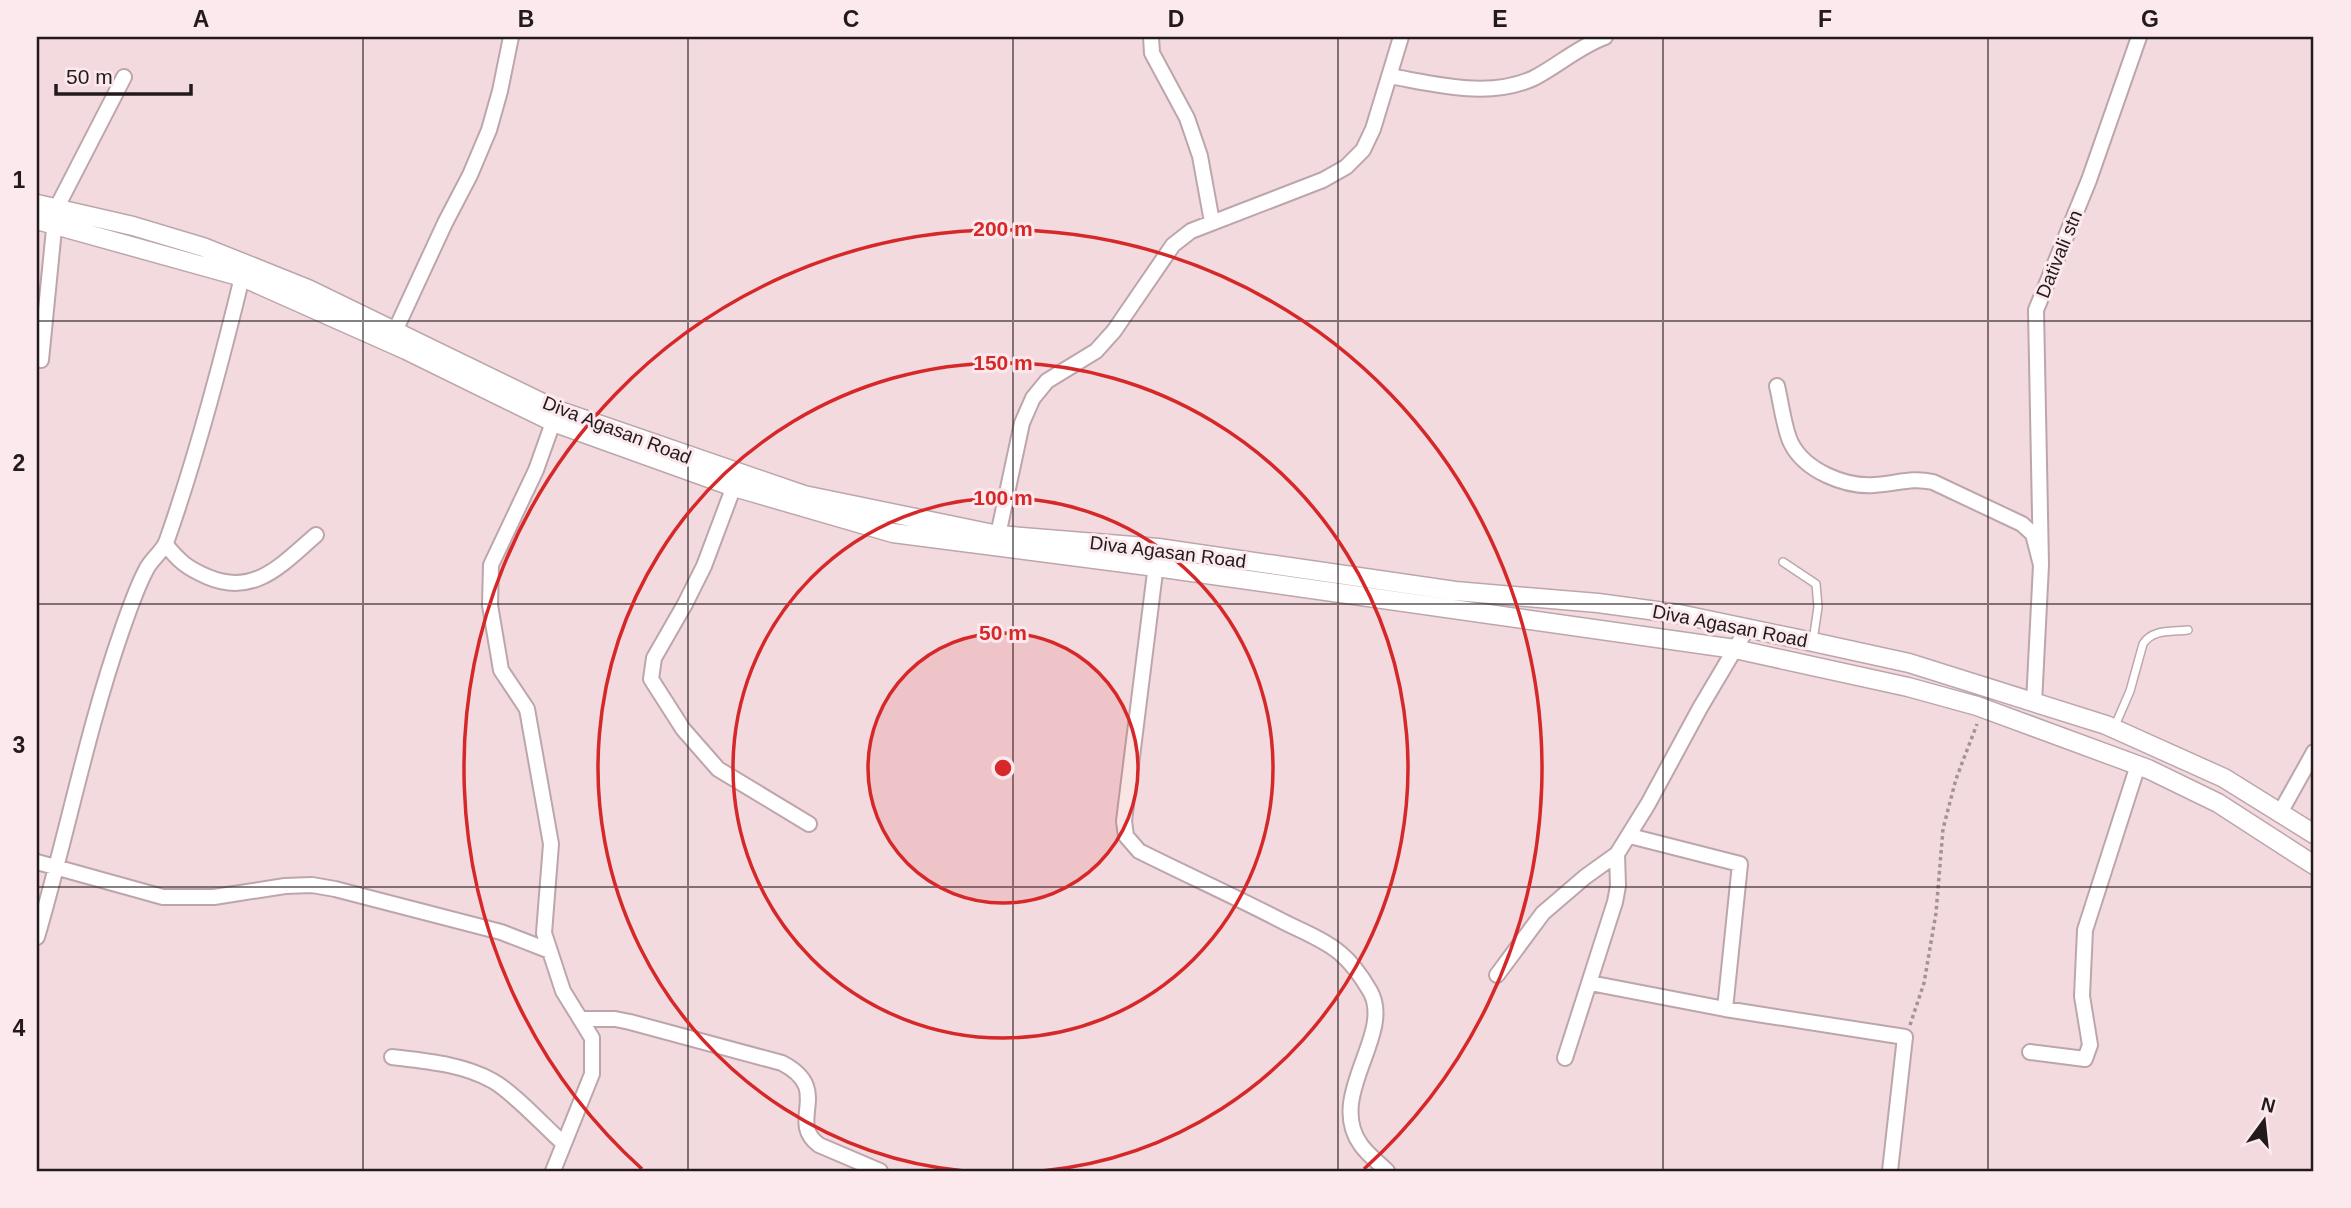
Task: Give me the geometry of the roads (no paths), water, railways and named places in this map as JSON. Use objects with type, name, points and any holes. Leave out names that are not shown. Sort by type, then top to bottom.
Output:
[{"type":"street","points":[[395,331],[489,130],[510,37]]},
{"type":"street","points":[[1151,37],[1152,53],[1186,118],[1200,156],[1212,222]]},
{"type":"street","points":[[998,534],[1022,424],[1033,398],[1047,381],[1096,351],[1114,331],[1172,245],[1191,231],[1324,180],[1346,167],[1363,150],[1373,129],[1401,37]]},
{"type":"street","points":[[1390,76],[1460,88],[1510,87],[1535,77],[1583,45],[1605,37]]},
{"type":"street","name":"Dativali stn","points":[[2034,703],[2041,565],[2036,310],[2089,180],[2139,37]]},
{"type":"street","points":[[41,360],[55,217],[124,77]]},
{"type":"street","name":"Diva Agasan Road","points":[[37,204],[55,217],[133,226],[203,247],[244,271],[308,289],[395,331],[555,416],[736,480],[998,534],[1158,548],[1455,591],[1652,610],[1748,627],[1871,655],[1984,685],[2114,728],[2224,778],[2314,834]]},
{"type":"street","points":[[37,220],[55,217]]},
{"type":"street","points":[[37,937],[57,868],[92,720],[123,628],[147,568],[166,545],[195,452],[244,271],[406,350],[555,416],[536,470],[491,565],[490,605],[501,670],[527,709],[551,844],[544,933],[563,991],[592,1038],[592,1074],[553,1171]]},
{"type":"street","points":[[1777,386],[1791,443],[1810,466],[1837,479],[1864,486],[1885,485],[1906,479],[1933,482],[2022,524],[2033,534],[2041,565]]},
{"type":"street","points":[[809,824],[718,769],[683,729],[650,679],[654,658],[704,566],[736,480],[893,533],[1156,567],[1735,649],[1908,687],[1984,709],[2138,765],[2218,803],[2314,865]]},
{"type":"street","points":[[166,545],[182,565],[223,583],[240,584],[256,580],[285,563],[316,535]]},
{"type":"street","points":[[1158,548],[1124,821],[1126,836],[1139,851],[1341,953],[1370,992],[1376,1007],[1374,1029],[1359,1067],[1350,1107],[1352,1126],[1360,1145],[1387,1171]]},
{"type":"street","points":[[1497,975],[1543,913],[1617,854],[1630,836],[1748,627]]},
{"type":"street","points":[[1865,678],[1871,655]]},
{"type":"street","points":[[2281,811],[2314,752]]},
{"type":"street","points":[[2030,1052],[2085,1059],[2090,1045],[2082,996],[2085,930],[2138,765]]},
{"type":"street","points":[[1630,836],[1740,864],[1726,1009]]},
{"type":"street","points":[[1566,1058],[1615,902],[1618,886],[1617,854]]},
{"type":"street","points":[[37,862],[163,897],[215,897],[285,886],[335,889],[501,932],[550,951]]},
{"type":"street","points":[[1590,983],[1726,1009],[1905,1037],[1890,1171]]},
{"type":"street","points":[[580,1019],[630,1022],[782,1062],[795,1069],[806,1081],[810,1093],[806,1124],[810,1138],[819,1145],[880,1171]]},
{"type":"street","points":[[392,1057],[437,1063],[485,1077],[496,1083],[564,1144]]},
{"type":"lane","points":[[1783,562],[1816,584],[1818,607],[1813,642]]},
{"type":"lane","points":[[2114,728],[2130,691],[2146,638],[2151,634],[2188,629]]}]
